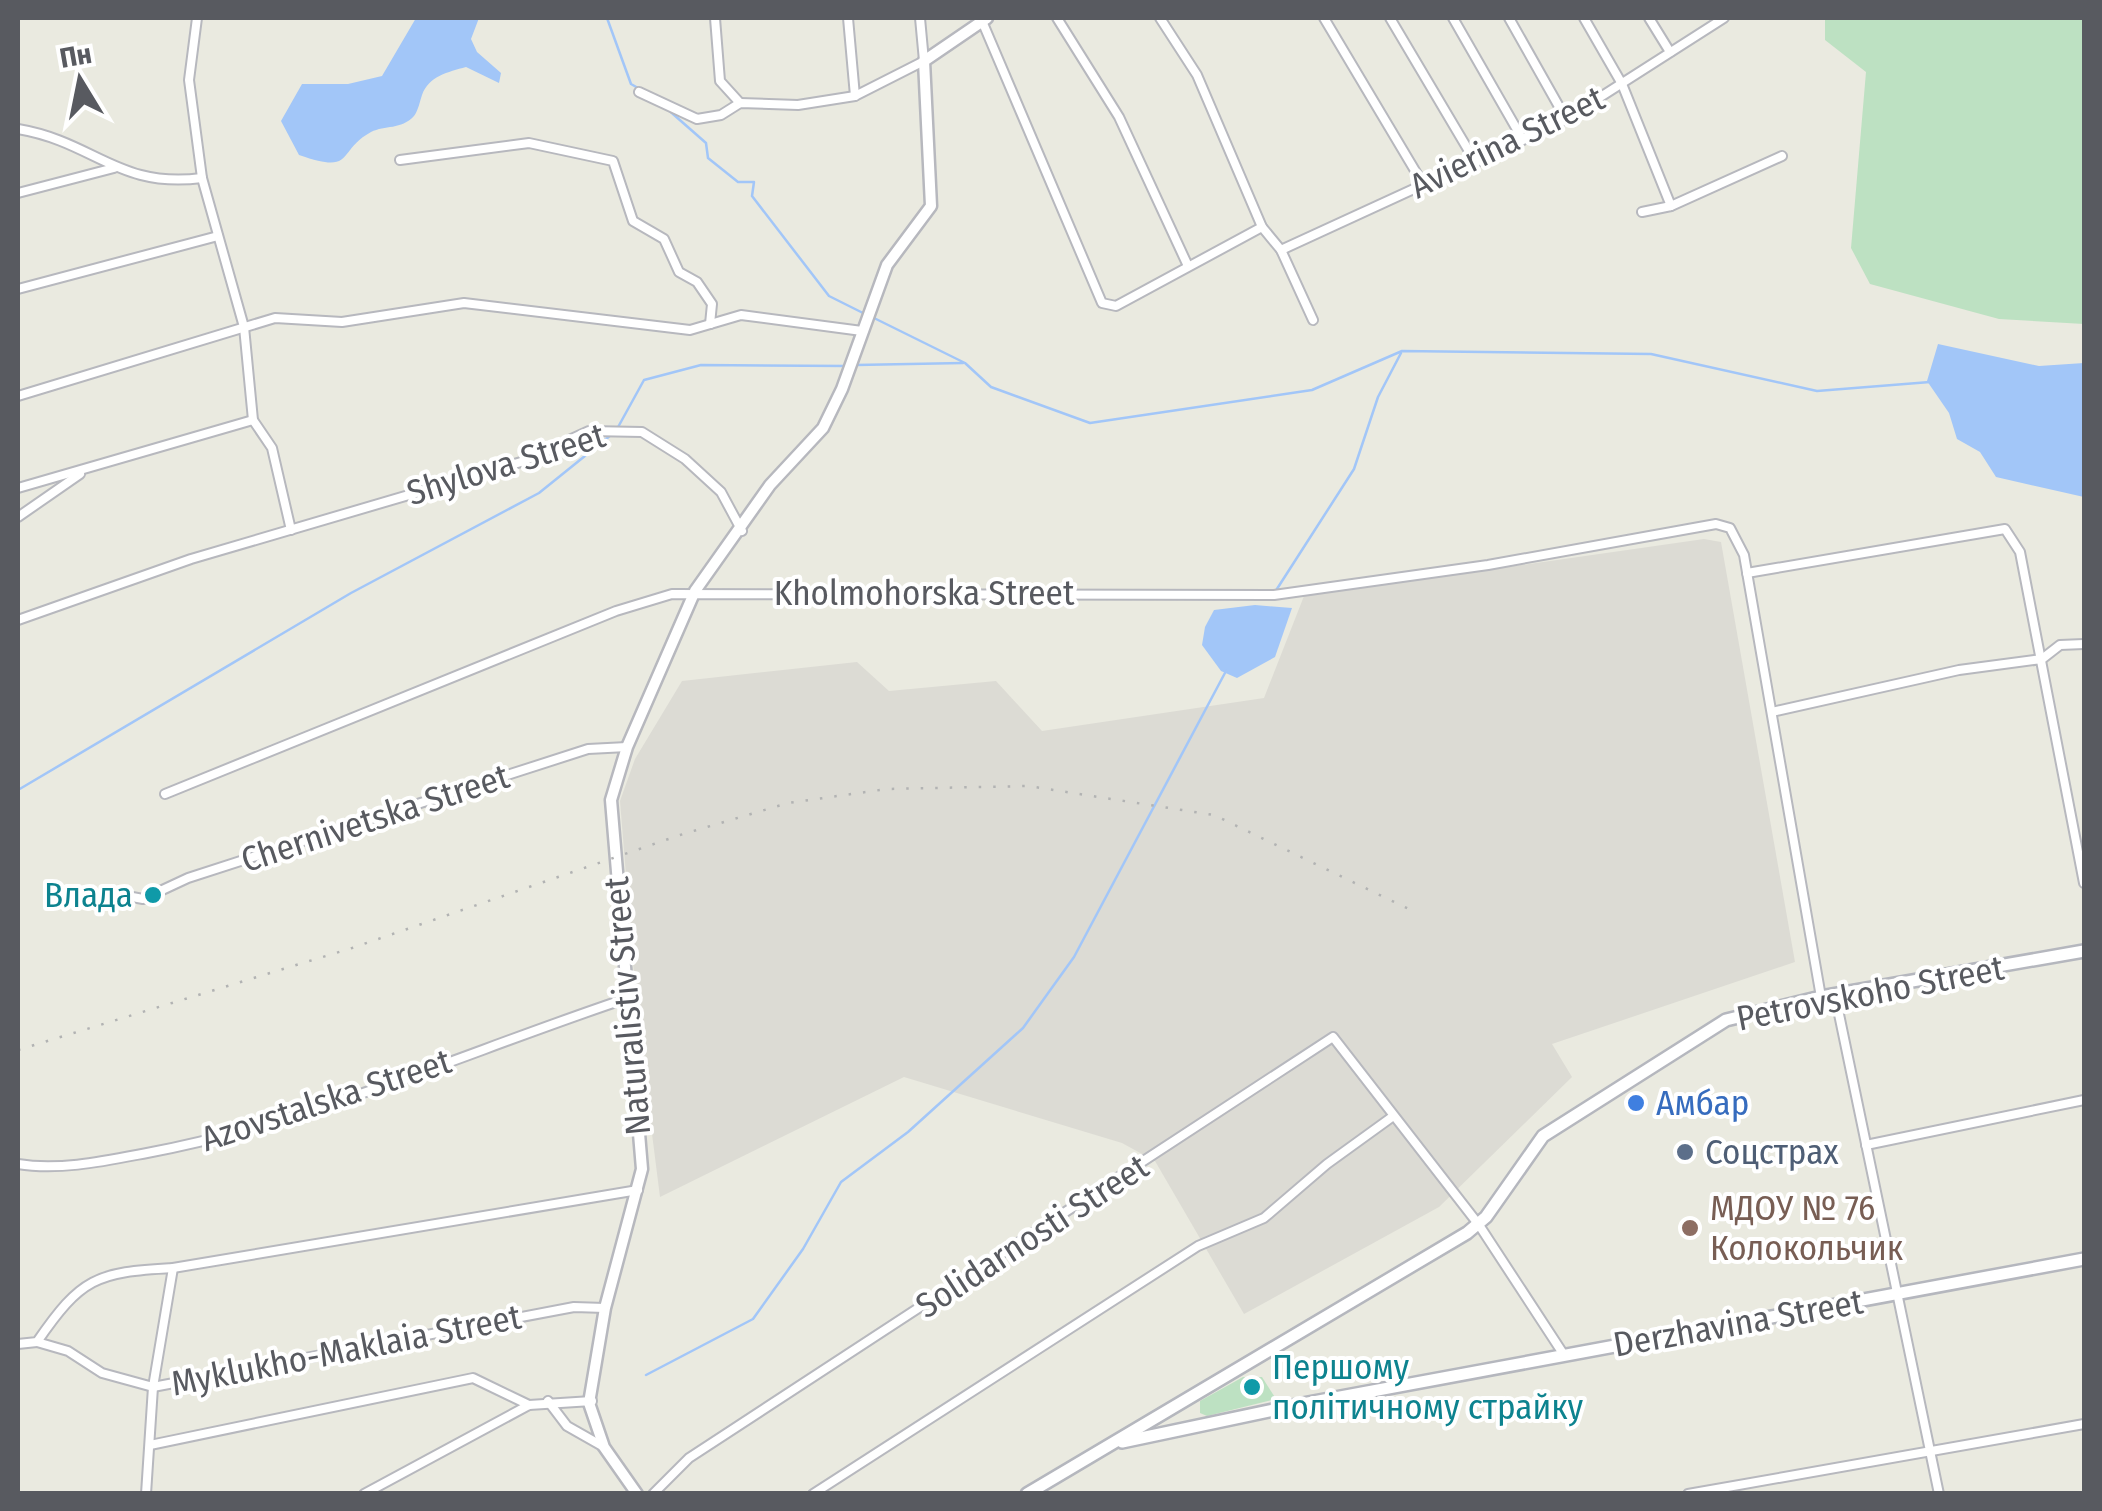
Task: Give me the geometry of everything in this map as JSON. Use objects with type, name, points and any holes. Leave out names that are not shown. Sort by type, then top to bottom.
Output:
[{"type":"main road","name":"Petrovskoho Street","points":[[1027,1494],[1479,1225],[1538,1141],[1568,1118],[1726,1020],[1828,996],[2084,951]]},
{"type":"main road","name":"Derzhavina Street","points":[[1108,1445],[1564,1355],[2084,1259]]},
{"type":"street","points":[[197,18],[189,80],[202,178],[244,326],[254,420],[272,448],[290,530]]},
{"type":"street","points":[[715,18],[720,81],[740,103]]},
{"type":"street","points":[[848,18],[855,96]]},
{"type":"street","points":[[920,18],[924,61]]},
{"type":"street","points":[[1057,18],[1119,117],[1188,266]]},
{"type":"street","points":[[1160,18],[1197,75],[1262,228],[1281,250],[1312,320]]},
{"type":"street","points":[[1324,18],[1423,184]]},
{"type":"street","points":[[1390,18],[1476,163]]},
{"type":"street","points":[[1453,18],[1523,140]]},
{"type":"street","points":[[1510,18],[1566,120]]},
{"type":"street","points":[[1584,18],[1622,84],[1671,206]]},
{"type":"street","points":[[1649,18],[1670,52]]},
{"type":"street","name":"Avierina Street","points":[[1281,250],[1566,120],[1712,20],[1724,18]]},
{"type":"street","points":[[639,92],[697,118],[721,115],[740,103],[798,105],[855,96],[924,61],[984,20],[1102,302],[1116,306],[1262,228]]},
{"type":"street","name":"Naturalistiv Street","points":[[637,1494],[604,1447],[594,1426],[592,1401],[605,1308],[642,1169],[610,822],[627,746],[695,591],[742,531],[770,485],[823,428],[888,264],[933,202],[924,61]]},
{"type":"street","points":[[18,129],[52,135],[114,168],[149,180],[202,178]]},
{"type":"street","points":[[400,160],[528,143],[613,161],[633,220],[664,239],[679,272],[697,282],[712,304],[710,324]]},
{"type":"street","points":[[1642,212],[1671,206],[1782,156]]},
{"type":"street","points":[[18,192],[114,168]]},
{"type":"street","points":[[18,289],[218,236]]},
{"type":"street","points":[[18,396],[274,318],[342,322],[464,303],[690,330],[740,315],[862,330]]},
{"type":"street","points":[[18,488],[254,420]]},
{"type":"street","name":"Shylova Street","points":[[18,620],[290,530],[521,462],[589,431],[642,432],[698,468],[721,492],[742,531]]},
{"type":"street","points":[[18,517],[85,470]]},
{"type":"street","name":"Derzhavina Street","points":[[1716,524],[1730,528],[1747,573],[1828,996],[1866,1145],[1939,1494]]},
{"type":"street","name":"Kholmohorska Street","points":[[164,794],[616,610],[695,591],[1274,595],[1488,565],[1716,524]]},
{"type":"street","points":[[1747,573],[2005,530],[2020,552],[2084,883]]},
{"type":"street","points":[[1772,712],[1959,670],[2042,659],[2060,645],[2084,644]]},
{"type":"street","name":"Chernivetska Street","points":[[127,896],[143,898],[188,878],[588,749],[627,746]]},
{"type":"street","name":"Azovstalska Street","points":[[18,1164],[38,1168],[110,1160],[225,1138],[628,998]]},
{"type":"street","name":"Solidarnosti Street","points":[[653,1494],[689,1458],[1332,1037],[1479,1225],[1564,1355]]},
{"type":"street","points":[[1866,1145],[2084,1100]]},
{"type":"street","points":[[814,1494],[1198,1246],[1264,1218],[1327,1164],[1392,1117]]},
{"type":"street","points":[[18,1344],[36,1342],[66,1300],[100,1276],[173,1268],[638,1190]]},
{"type":"street","points":[[146,1494],[153,1387],[173,1268]]},
{"type":"street","name":"Myklukho-Maklaia Street","points":[[36,1342],[68,1351],[102,1373],[153,1387],[574,1307],[605,1308]]},
{"type":"street","points":[[150,1444],[473,1378],[529,1406]]},
{"type":"street","points":[[548,1401],[568,1426],[604,1447]]},
{"type":"street","points":[[364,1494],[529,1406],[548,1401],[592,1401]]},
{"type":"street","points":[[1688,1494],[2084,1424]]},
{"type":"shaded area","points":[[1704,539],[1721,542],[1795,962],[1552,1044],[1572,1077],[1439,1207],[1244,1314],[1155,1161],[1122,1143],[904,1077],[660,1197],[638,1023],[620,801],[635,759],[682,681],[857,662],[889,691],[996,681],[1042,731],[1264,698],[1304,596]]},
{"type":"green space","points":[[1825,18],[2084,18],[2084,324],[1999,319],[1870,284],[1851,248],[1866,72],[1825,40]]},
{"type":"green space","points":[[1243,1377],[1262,1377],[1276,1399],[1207,1416],[1200,1413],[1200,1401]]},
{"type":"water","points":[[416,18],[479,18],[471,39],[477,52],[501,73],[499,83],[466,67],[446,73],[425,89],[414,116],[371,132],[338,162],[299,155],[281,121],[302,84],[348,84],[382,76]]},
{"type":"water","points":[[1938,344],[2039,366],[2084,363],[2084,497],[1996,477],[1980,452],[1957,439],[1949,413],[1927,381]]},
{"type":"water","points":[[1255,605],[1292,608],[1275,657],[1237,678],[1221,671],[1202,645],[1205,627],[1214,610]]},
{"type":"waterway","points":[[607,18],[631,84],[638,88]]},
{"type":"waterway","points":[[665,107],[706,143],[708,158],[738,182],[754,182],[752,196],[829,296],[867,315]]},
{"type":"waterway","points":[[874,318],[965,363],[991,387],[1090,423],[1312,390],[1402,351],[1651,354],[1817,391],[1930,382]]},
{"type":"waterway","points":[[1275,592],[1354,469],[1378,397],[1401,353]]},
{"type":"waterway","points":[[856,365],[963,363]]},
{"type":"waterway","points":[[617,429],[644,380],[701,365],[848,366]]},
{"type":"waterway","points":[[18,790],[351,593],[539,493],[611,435]]},
{"type":"waterway","points":[[646,1375],[753,1319],[803,1249],[841,1182],[908,1132],[1023,1028],[1074,957],[1226,671]]},
{"type":"railway","points":[[18,1050],[352,948],[680,835],[788,803],[887,789],[1028,786],[1214,815],[1417,913]]},
{"type":"place","name":"Влада","points":[[153,895]]},
{"type":"place","name":"Амбар","points":[[1636,1103]]},
{"type":"place","name":"Соцстрах","points":[[1685,1152]]},
{"type":"place","name":"МДОУ № 76 Колокольчик","points":[[1690,1228]]},
{"type":"place","name":"Першому політичному страйку","points":[[1252,1387]]}]
